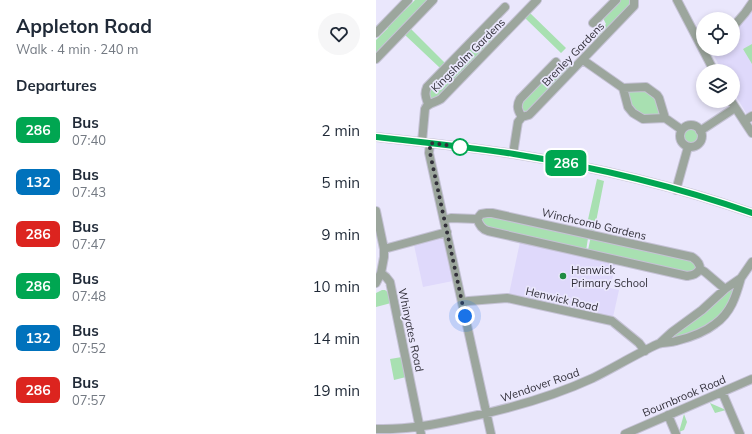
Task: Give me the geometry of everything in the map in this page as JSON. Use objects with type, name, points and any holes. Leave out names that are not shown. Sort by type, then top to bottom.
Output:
[{"type":"street","points":[[376,33],[408,0]]},
{"type":"street","points":[[376,60],[433,0]]},
{"type":"street","name":"Kingsholm Gardens","points":[[492,434],[430,153],[426,143],[425,109],[428,104],[441,99],[537,0]]},
{"type":"street","name":"Brenley Gardens","points":[[593,23],[616,0]]},
{"type":"street","name":"Brenley Gardens","points":[[513,154],[518,122],[522,117],[532,112],[583,60],[634,6],[634,0]]},
{"type":"street","points":[[677,0],[696,36]]},
{"type":"street","points":[[740,19],[752,3]]},
{"type":"street","name":"Kingsholm Gardens","points":[[428,104],[425,92],[427,87],[505,7]]},
{"type":"street","points":[[583,60],[623,88],[646,87],[659,98],[665,118]]},
{"type":"street","name":"Brenley Gardens","points":[[522,117],[517,106],[518,102],[556,62]]},
{"type":"street","points":[[623,88],[630,111],[640,118],[665,118],[682,130]]},
{"type":"street","points":[[700,131],[729,108]]},
{"type":"street","points":[[735,108],[752,133]]},
{"type":"street","points":[[744,121],[752,116]]},
{"type":"street","points":[[691,125],[695,126],[700,131],[702,138],[695,146],[685,146],[680,140],[680,133],[682,130],[691,125]]},
{"type":"street","points":[[376,138],[513,154],[557,161],[604,171],[676,190],[752,213]]},
{"type":"street","points":[[676,190],[688,147]]},
{"type":"street","points":[[376,211],[384,249],[381,273],[376,283]]},
{"type":"street","name":"Winchcomb Gardens","points":[[444,220],[451,218],[477,219],[481,214],[487,212],[692,257],[696,259],[700,265],[700,269],[725,289]]},
{"type":"street","points":[[477,219],[479,225],[483,229],[496,233],[687,276],[698,273],[700,269]]},
{"type":"street","points":[[384,249],[447,232]]},
{"type":"street","name":"Wendover Road","points":[[376,429],[420,430],[487,414],[541,398],[593,378],[660,344],[676,341],[702,332],[721,320],[728,312],[737,292],[741,278],[752,262]]},
{"type":"street","name":"Whinyates Road","points":[[381,273],[390,282],[392,288],[420,430]]},
{"type":"street","name":"Wendover Road","points":[[660,344],[672,332],[741,278]]},
{"type":"street","name":"Henwick Road","points":[[462,302],[507,298],[612,321],[639,343],[645,351]]},
{"type":"street","name":"Bournbrook Road","points":[[625,434],[752,379]]},
{"type":"street","points":[[722,392],[740,434]]},
{"type":"street","points":[[668,415],[676,434]]},
{"type":"shaded area","points":[[752,11],[752,111],[748,114],[740,103],[740,64],[718,64],[714,56],[740,56],[740,25]]},
{"type":"shaded area","points":[[441,237],[444,240],[453,281],[423,287],[414,245]]},
{"type":"shaded area","name":"Henwick Primary School","points":[[520,242],[616,263],[610,288],[619,290],[613,317],[509,294]]},
{"type":"green space","points":[[415,0],[430,0],[390,38],[391,41],[376,53],[376,40],[388,28],[388,25]]},
{"type":"green space","points":[[619,0],[630,0],[631,3],[598,41],[595,35],[606,24],[603,18]]},
{"type":"green space","points":[[530,13],[566,48],[561,53],[525,18]]},
{"type":"green space","points":[[411,29],[445,63],[440,68],[405,35]]},
{"type":"green space","points":[[493,36],[495,39],[468,65],[468,67],[440,96],[434,99],[430,97],[428,91],[473,45],[479,48]]},
{"type":"green space","points":[[752,44],[752,64],[743,49]]},
{"type":"green space","points":[[569,63],[573,67],[528,111],[523,110],[521,103],[548,74],[556,76]]},
{"type":"green space","points":[[643,89],[655,97],[660,115],[644,117],[632,110],[627,91]]},
{"type":"green space","points":[[691,128],[697,130],[699,136],[697,142],[691,144],[685,142],[683,136],[685,130]]},
{"type":"green space","points":[[597,179],[604,181],[594,232],[590,231],[591,229],[587,224]]},
{"type":"green space","points":[[488,215],[588,238],[586,251],[484,227],[481,220],[482,217]]},
{"type":"green space","points":[[591,236],[694,260],[697,268],[692,274],[588,250]]},
{"type":"green space","points":[[730,289],[734,291],[728,307],[708,327],[676,337],[675,336],[675,334]]},
{"type":"green space","points":[[382,290],[389,293],[391,303],[376,307],[376,293]]},
{"type":"green space","points":[[402,357],[406,377],[394,380],[390,359]]},
{"type":"green space","points":[[710,403],[726,410],[715,413]]},
{"type":"green space","points":[[684,414],[687,422],[684,430],[679,432]]},
{"type":"bus line","name":"286","points":[[376,137],[488,150],[557,161],[640,180],[752,213]]},
{"type":"place","name":"Henwick Primary School","points":[[563,276]]},
{"type":"route","points":[[460,147],[464,147],[430,143],[430,153],[465,316]]}]
